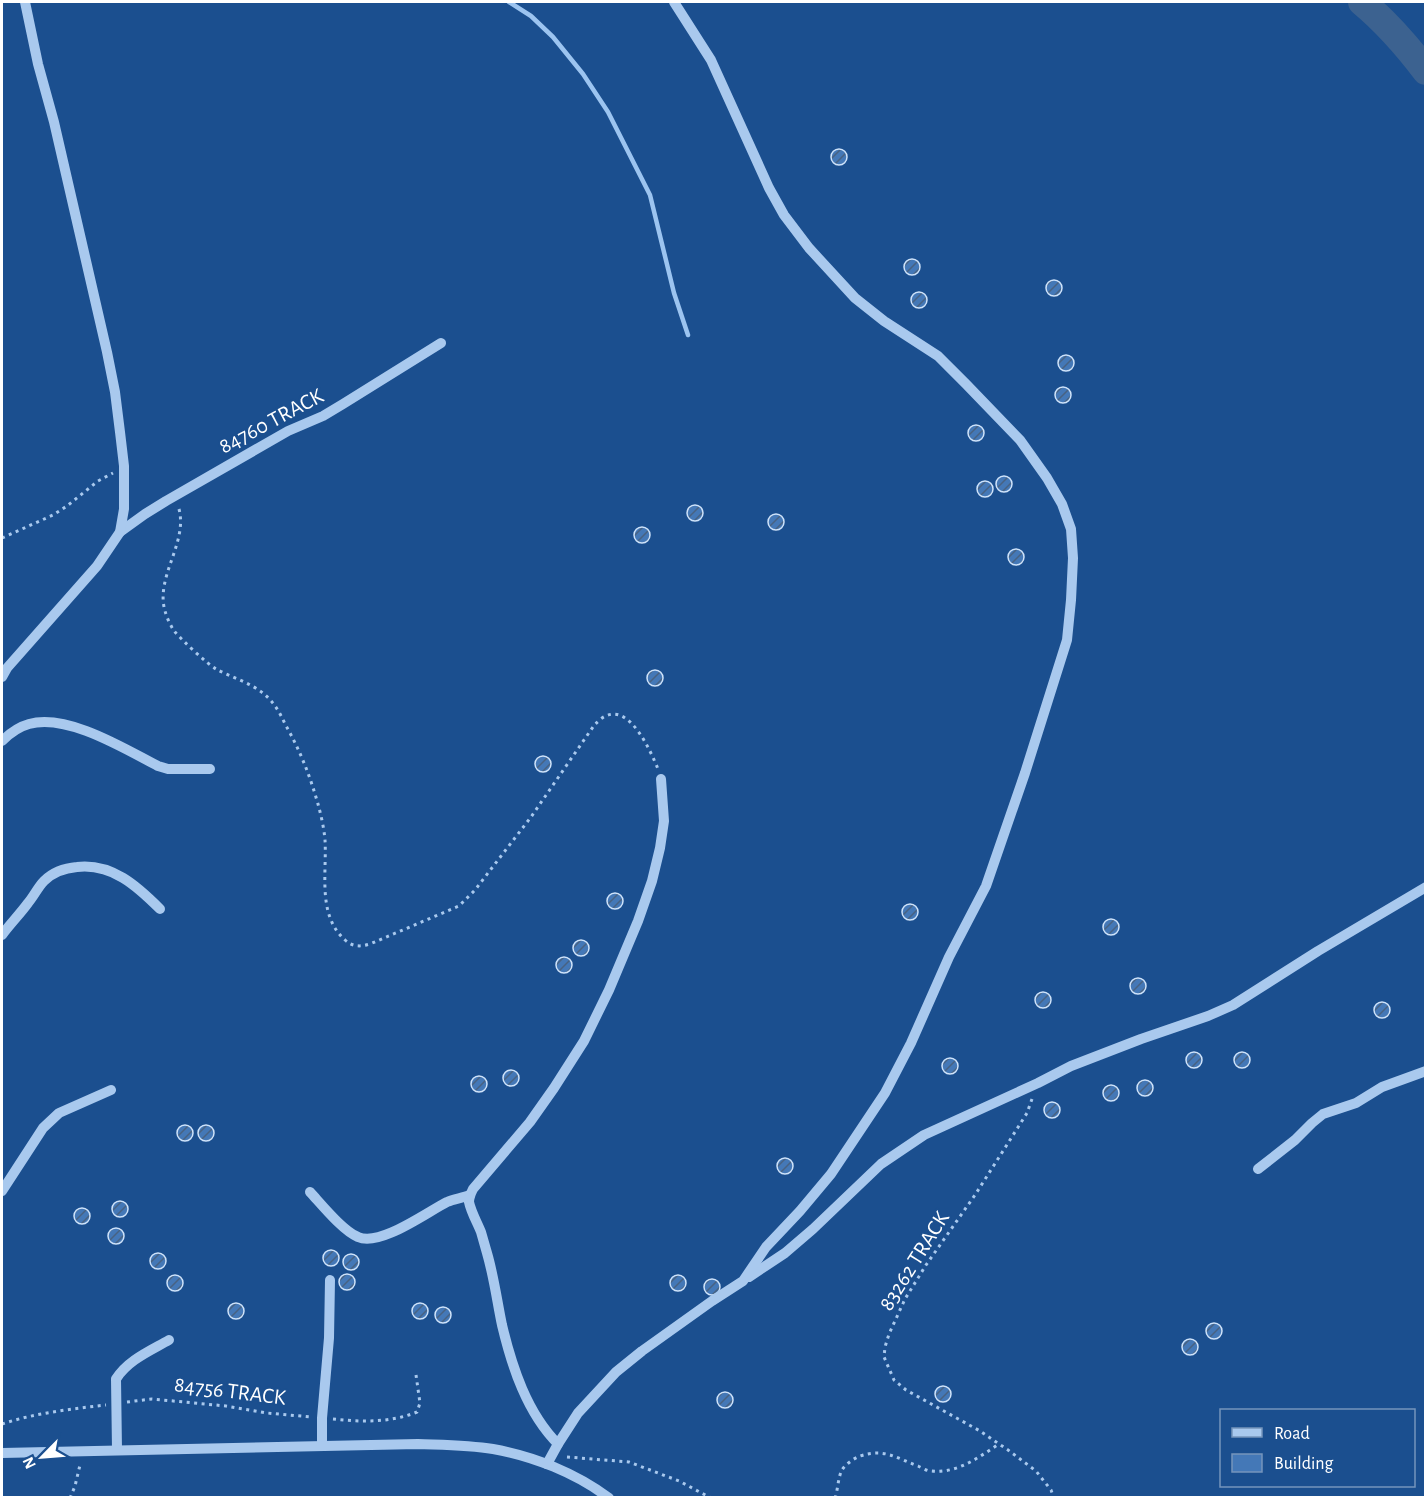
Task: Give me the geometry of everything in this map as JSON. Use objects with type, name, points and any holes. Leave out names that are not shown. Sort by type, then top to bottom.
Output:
[{"type":"street","points":[[2,677],[96,566],[120,532],[124,509],[124,466],[115,392],[38,64],[26,2]]},
{"type":"street","points":[[674,2],[711,60],[769,188],[784,215],[809,248],[855,298],[884,321],[938,357],[1020,440],[1062,504],[1071,529],[1073,558],[1067,640],[986,886],[949,957],[885,1093],[831,1174],[766,1247],[743,1281]]},
{"type":"street","name":"84760 TRACK","points":[[120,532],[166,501],[288,431],[344,404],[441,343]]},
{"type":"street","points":[[2,741],[16,729],[30,723],[65,724],[91,732],[158,766],[168,769],[210,770]]},
{"type":"street","points":[[558,1444],[541,1425],[514,1369],[502,1326],[488,1256],[472,1212],[470,1195],[530,1122],[554,1088],[584,1041],[609,990],[652,881],[664,821],[662,779]]},
{"type":"street","points":[[2,935],[42,882],[51,874],[68,868],[84,866],[114,872],[138,887],[160,909]]},
{"type":"street","points":[[548,1460],[578,1413],[616,1372],[712,1300],[785,1253],[880,1164],[902,1148],[924,1135],[1071,1066],[1233,1005],[1425,887]]},
{"type":"street","points":[[1258,1169],[1323,1114],[1356,1103],[1382,1087],[1425,1071]]},
{"type":"street","points":[[2,1191],[43,1128],[59,1113],[111,1090]]},
{"type":"street","points":[[310,1192],[347,1230],[359,1238],[371,1239],[409,1225],[449,1201],[470,1195]]},
{"type":"street","points":[[322,1446],[330,1280]]},
{"type":"street","points":[[117,1450],[116,1379],[122,1370],[133,1361],[169,1340]]},
{"type":"street","points":[[2,1453],[464,1445],[548,1460],[609,1497]]},
{"type":"path","points":[[2,538],[53,515],[98,481],[124,466]]},
{"type":"path","points":[[166,501],[174,503],[181,517],[177,542],[162,594],[165,612],[175,631],[213,667],[264,694],[282,718],[307,767],[318,806],[325,839],[324,883],[328,909],[337,933],[350,944],[360,947],[370,944],[459,906],[475,890],[531,817],[595,724],[607,715],[618,714],[632,723],[650,748],[662,779]]},
{"type":"path","name":"83262 TRACK","points":[[1038,1083],[1021,1123],[905,1299],[889,1334],[884,1357],[894,1380],[906,1390],[972,1427],[1036,1470],[1054,1497]]},
{"type":"path","name":"84756 TRACK","points":[[2,1424],[19,1418],[62,1410],[152,1399],[355,1421],[387,1420],[402,1418],[417,1412],[420,1403],[416,1375]]},
{"type":"path","points":[[835,1497],[842,1470],[855,1458],[872,1452],[894,1455],[930,1471],[965,1466],[999,1444]]},
{"type":"path","points":[[70,1497],[84,1451]]},
{"type":"path","points":[[548,1460],[629,1462],[679,1481],[711,1497]]},
{"type":"building","points":[[839,149],[845,151],[847,157],[845,163],[839,165],[833,163],[831,157],[833,151]]},
{"type":"building","points":[[912,259],[918,261],[920,267],[918,273],[912,275],[906,273],[904,267],[906,261]]},
{"type":"building","points":[[1054,280],[1060,282],[1062,288],[1060,294],[1054,296],[1048,294],[1046,288],[1048,282]]},
{"type":"building","points":[[919,292],[925,294],[927,300],[925,306],[919,308],[913,306],[911,300],[913,294]]},
{"type":"building","points":[[1066,355],[1072,357],[1074,363],[1072,369],[1066,371],[1060,369],[1058,363],[1060,357]]},
{"type":"building","points":[[1063,387],[1069,389],[1071,395],[1069,401],[1063,403],[1057,401],[1055,395],[1057,389]]},
{"type":"building","points":[[976,425],[982,427],[984,433],[982,439],[976,441],[970,439],[968,433],[970,427]]},
{"type":"building","points":[[1004,476],[1010,478],[1012,484],[1010,490],[1004,492],[998,490],[996,484],[998,478]]},
{"type":"building","points":[[985,481],[991,483],[993,489],[991,495],[985,497],[979,495],[977,489],[979,483]]},
{"type":"building","points":[[695,505],[701,507],[703,513],[701,519],[695,521],[689,519],[687,513],[689,507]]},
{"type":"building","points":[[776,514],[782,516],[784,522],[782,528],[776,530],[770,528],[768,522],[770,516]]},
{"type":"building","points":[[642,527],[648,529],[650,535],[648,541],[642,543],[636,541],[634,535],[636,529]]},
{"type":"building","points":[[1016,549],[1022,551],[1024,557],[1022,563],[1016,565],[1010,563],[1008,557],[1010,551]]},
{"type":"building","points":[[655,670],[661,672],[663,678],[661,684],[655,686],[649,684],[647,678],[649,672]]},
{"type":"building","points":[[543,756],[549,758],[551,764],[549,770],[543,772],[537,770],[535,764],[537,758]]},
{"type":"building","points":[[615,893],[621,895],[623,901],[621,907],[615,909],[609,907],[607,901],[609,895]]},
{"type":"building","points":[[910,904],[916,906],[918,912],[916,918],[910,920],[904,918],[902,912],[904,906]]},
{"type":"building","points":[[1111,919],[1117,921],[1119,927],[1117,933],[1111,935],[1105,933],[1103,927],[1105,921]]},
{"type":"building","points":[[581,940],[587,942],[589,948],[587,954],[581,956],[575,954],[573,948],[575,942]]},
{"type":"building","points":[[564,957],[570,959],[572,965],[570,971],[564,973],[558,971],[556,965],[558,959]]},
{"type":"building","points":[[1138,978],[1144,980],[1146,986],[1144,992],[1138,994],[1132,992],[1130,986],[1132,980]]},
{"type":"building","points":[[1043,992],[1049,994],[1051,1000],[1049,1006],[1043,1008],[1037,1006],[1035,1000],[1037,994]]},
{"type":"building","points":[[1382,1002],[1388,1004],[1390,1010],[1388,1016],[1382,1018],[1376,1016],[1374,1010],[1376,1004]]},
{"type":"building","points":[[1194,1052],[1200,1054],[1202,1060],[1200,1066],[1194,1068],[1188,1066],[1186,1060],[1188,1054]]},
{"type":"building","points":[[1242,1052],[1248,1054],[1250,1060],[1248,1066],[1242,1068],[1236,1066],[1234,1060],[1236,1054]]},
{"type":"building","points":[[950,1058],[956,1060],[958,1066],[956,1072],[950,1074],[944,1072],[942,1066],[944,1060]]},
{"type":"building","points":[[511,1070],[517,1072],[519,1078],[517,1084],[511,1086],[505,1084],[503,1078],[505,1072]]},
{"type":"building","points":[[479,1076],[485,1078],[487,1084],[485,1090],[479,1092],[473,1090],[471,1084],[473,1078]]},
{"type":"building","points":[[1145,1080],[1151,1082],[1153,1088],[1151,1094],[1145,1096],[1139,1094],[1137,1088],[1139,1082]]},
{"type":"building","points":[[1111,1085],[1117,1087],[1119,1093],[1117,1099],[1111,1101],[1105,1099],[1103,1093],[1105,1087]]},
{"type":"building","points":[[1052,1102],[1058,1104],[1060,1110],[1058,1116],[1052,1118],[1046,1116],[1044,1110],[1046,1104]]},
{"type":"building","points":[[185,1125],[191,1127],[193,1133],[191,1139],[185,1141],[179,1139],[177,1133],[179,1127]]},
{"type":"building","points":[[206,1125],[212,1127],[214,1133],[212,1139],[206,1141],[200,1139],[198,1133],[200,1127]]},
{"type":"building","points":[[785,1158],[791,1160],[793,1166],[791,1172],[785,1174],[779,1172],[777,1166],[779,1160]]},
{"type":"building","points":[[120,1201],[126,1203],[128,1209],[126,1215],[120,1217],[114,1215],[112,1209],[114,1203]]},
{"type":"building","points":[[82,1208],[88,1210],[90,1216],[88,1222],[82,1224],[76,1222],[74,1216],[76,1210]]},
{"type":"building","points":[[116,1228],[122,1230],[124,1236],[122,1242],[116,1244],[110,1242],[108,1236],[110,1230]]},
{"type":"building","points":[[331,1250],[337,1252],[339,1258],[337,1264],[331,1266],[325,1264],[323,1258],[325,1252]]},
{"type":"building","points":[[158,1253],[164,1255],[166,1261],[164,1267],[158,1269],[152,1267],[150,1261],[152,1255]]},
{"type":"building","points":[[351,1254],[357,1256],[359,1262],[357,1268],[351,1270],[345,1268],[343,1262],[345,1256]]},
{"type":"building","points":[[347,1274],[353,1276],[355,1282],[353,1288],[347,1290],[341,1288],[339,1282],[341,1276]]},
{"type":"building","points":[[175,1275],[181,1277],[183,1283],[181,1289],[175,1291],[169,1289],[167,1283],[169,1277]]},
{"type":"building","points":[[678,1275],[684,1277],[686,1283],[684,1289],[678,1291],[672,1289],[670,1283],[672,1277]]},
{"type":"building","points":[[712,1279],[720,1287],[712,1295],[704,1287]]},
{"type":"building","points":[[236,1303],[242,1305],[244,1311],[242,1317],[236,1319],[230,1317],[228,1311],[230,1305]]},
{"type":"building","points":[[420,1303],[426,1305],[428,1311],[426,1317],[420,1319],[414,1317],[412,1311],[414,1305]]},
{"type":"building","points":[[443,1307],[449,1309],[451,1315],[449,1321],[443,1323],[437,1321],[435,1315],[437,1309]]},
{"type":"building","points":[[1214,1323],[1220,1325],[1222,1331],[1220,1337],[1214,1339],[1208,1337],[1206,1331],[1208,1325]]},
{"type":"building","points":[[1190,1339],[1196,1341],[1198,1347],[1196,1353],[1190,1355],[1184,1353],[1182,1347],[1184,1341]]},
{"type":"building","points":[[943,1386],[949,1388],[951,1394],[949,1400],[943,1402],[937,1400],[935,1394],[937,1388]]},
{"type":"building","points":[[725,1392],[731,1394],[733,1400],[731,1406],[725,1408],[719,1406],[717,1400],[719,1394]]},
{"type":"waterway","points":[[509,2],[531,16],[553,37],[583,74],[608,112],[650,195],[674,293],[688,335]]},
{"type":"waterway","points":[[1362,2],[1396,35],[1426,71]]}]
